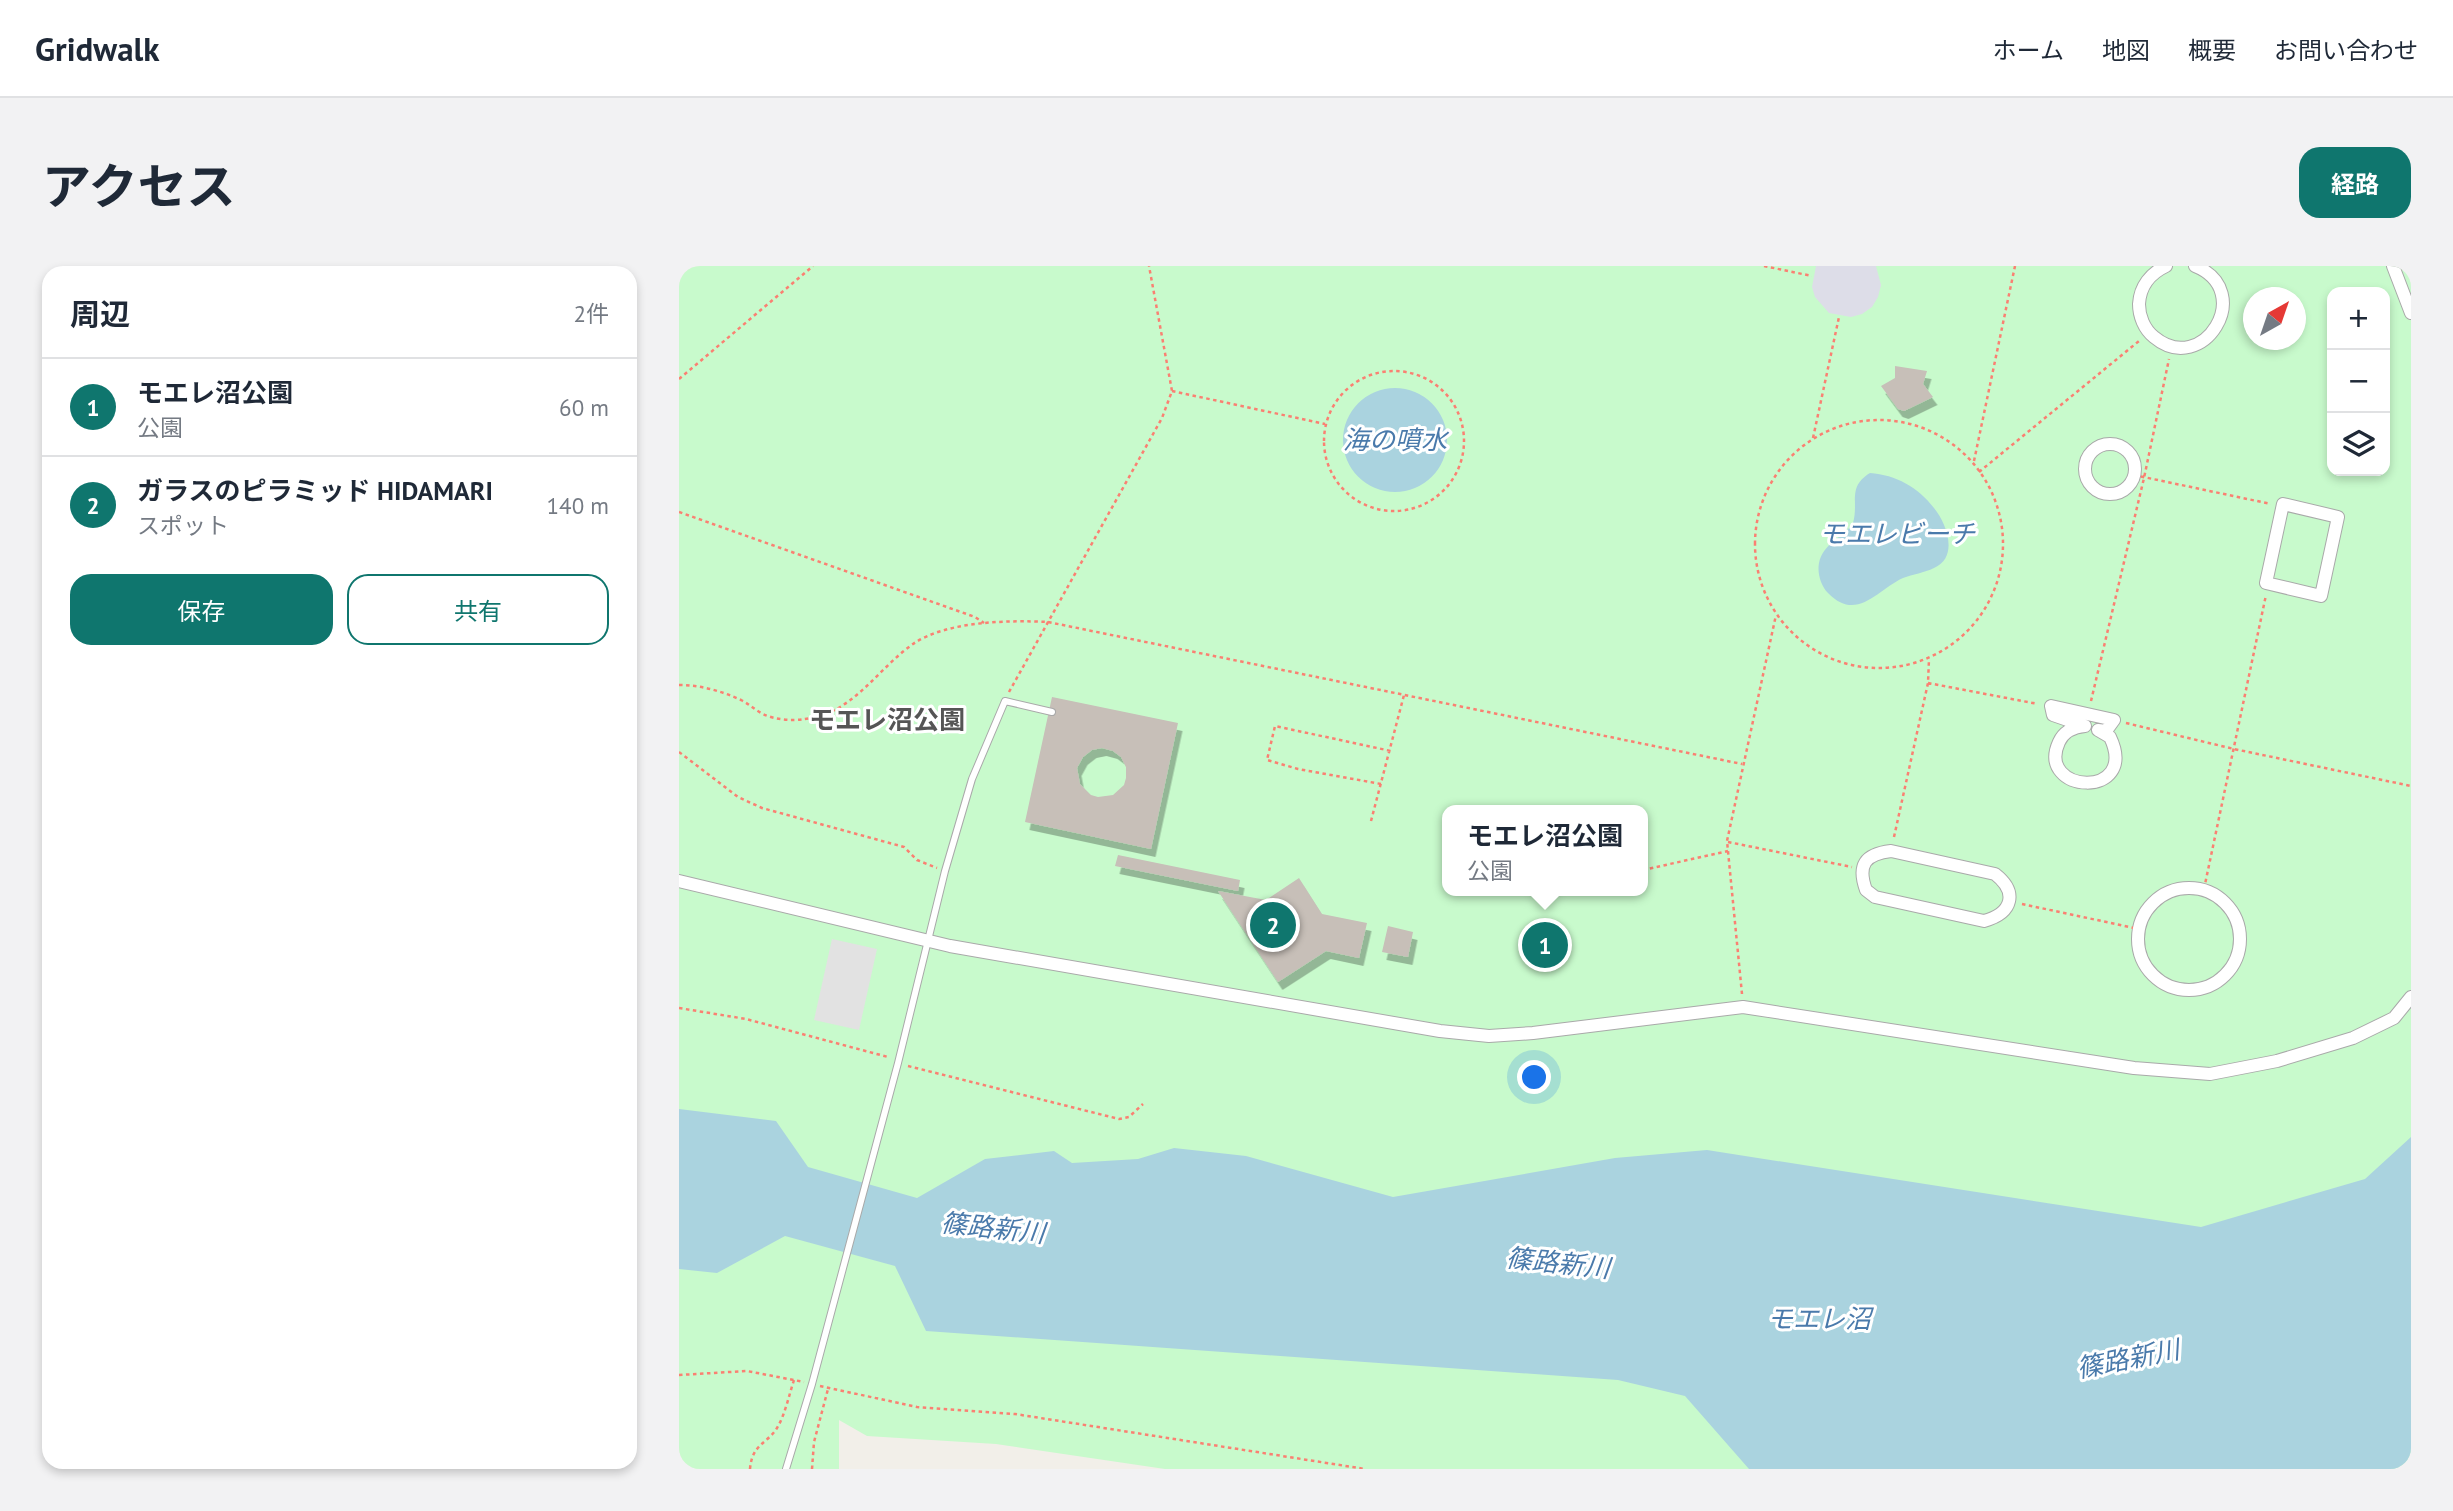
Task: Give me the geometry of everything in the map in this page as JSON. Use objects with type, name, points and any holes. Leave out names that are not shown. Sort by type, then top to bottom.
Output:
[{"type":"street","points":[[2166,266],[2150,277],[2140,295],[2140,316],[2149,332],[2159,341],[2172,346],[2192,346],[2202,342],[2218,326],[2222,315],[2223,304],[2216,282],[2209,274],[2195,266]]},
{"type":"street","points":[[2393,266],[2411,313]]},
{"type":"street","points":[[2104,445],[2120,446],[2132,457],[2139,477],[2120,492],[2104,493],[2090,484],[2085,468],[2091,453],[2104,445]]},
{"type":"street","points":[[2283,504],[2338,517],[2321,596],[2268,583],[2283,504]]},
{"type":"street","points":[[2051,706],[2088,713],[2114,720],[2106,731],[2098,730],[2110,737],[2116,756],[2113,767],[2100,781],[2090,785],[2080,784],[2063,774],[2056,757],[2060,739],[2075,727],[2085,726],[2053,715],[2051,706]]},
{"type":"street","points":[[1891,851],[1995,874],[2005,882],[2010,891],[2009,901],[2005,911],[1998,917],[1985,921],[1875,897],[1866,890],[1862,870],[1866,861],[1875,853],[1891,851]]},
{"type":"street","points":[[679,881],[928,942],[1440,1031],[1489,1036],[1744,1007],[2134,1068],[2210,1074],[2277,1061],[2353,1038],[2394,1018],[2411,996]]},
{"type":"street","points":[[2176,889],[2204,890],[2221,899],[2231,910],[2238,925],[2240,941],[2237,956],[2229,970],[2217,981],[2203,988],[2187,989],[2173,987],[2149,970],[2138,944],[2139,929],[2148,909],[2163,895],[2176,889]]},
{"type":"lane","points":[[786,1469],[819,1359],[898,1062],[945,871],[972,779],[1005,701],[1052,712]]},
{"type":"path","points":[[679,379],[813,266]]},
{"type":"path","points":[[1005,701],[1162,418],[1171,391],[1149,266]]},
{"type":"path","points":[[1765,266],[1812,276]]},
{"type":"path","points":[[1973,463],[2015,266]]},
{"type":"path","points":[[1813,438],[1839,317]]},
{"type":"path","points":[[1979,472],[2149,332]]},
{"type":"path","points":[[2088,713],[2139,477],[2172,346]]},
{"type":"path","points":[[1386,370],[1412,372],[1438,384],[1456,407],[1464,441],[1459,469],[1439,494],[1415,508],[1388,512],[1375,509],[1346,493],[1333,476],[1324,455],[1325,424],[1347,387],[1359,379],[1386,370]]},
{"type":"path","points":[[1171,391],[1325,424]]},
{"type":"path","points":[[1866,420],[1900,422],[1929,430],[1946,439],[1973,463],[1988,484],[2001,522],[2003,561],[1998,581],[1984,610],[1964,635],[1948,648],[1909,666],[1867,668],[1847,664],[1808,646],[1776,615],[1766,598],[1760,579],[1754,557],[1753,537],[1765,496],[1775,475],[1813,438],[1830,430],[1866,420]]},
{"type":"path","points":[[2139,477],[2282,507]]},
{"type":"path","points":[[679,512],[975,617],[985,624]]},
{"type":"path","points":[[2204,890],[2268,583]]},
{"type":"path","points":[[1744,1007],[1727,841],[1776,615]]},
{"type":"path","points":[[679,685],[704,687],[723,693],[743,701],[764,715],[787,720],[807,719],[838,708],[858,695],[914,643],[942,631],[985,624],[1048,622],[1742,764]]},
{"type":"path","points":[[1891,851],[1928,683],[1929,659]]},
{"type":"path","points":[[1928,683],[2051,706]]},
{"type":"path","points":[[1371,821],[1404,695]]},
{"type":"path","points":[[2114,720],[2411,786]]},
{"type":"path","points":[[1381,784],[1298,769],[1267,760],[1275,726],[1391,751]]},
{"type":"path","points":[[679,752],[738,797],[762,808],[904,847],[917,860],[945,871]]},
{"type":"path","points":[[1727,841],[1862,870]]},
{"type":"path","points":[[1648,869],[1728,851]]},
{"type":"path","points":[[2009,901],[2139,929]]},
{"type":"path","points":[[679,1008],[746,1018],[898,1062],[1119,1119],[1129,1117],[1143,1104]]},
{"type":"path","points":[[679,1375],[747,1371],[918,1407],[1015,1414],[1365,1469]]},
{"type":"path","points":[[750,1469],[751,1460],[762,1441],[776,1429],[794,1380]]},
{"type":"path","points":[[812,1469],[814,1442],[828,1389]]},
{"type":"green space","name":"モエレ沼公園","points":[[679,266],[2411,266],[2411,1469],[1165,1469],[996,1444],[867,1436],[839,1420],[839,1469],[679,1469]]},
{"type":"shaded area","points":[[1816,266],[1876,266],[1881,285],[1872,307],[1851,317],[1829,313],[1815,297],[1812,287]]},
{"type":"shaded area","points":[[832,939],[877,949],[859,1030],[814,1020]]},
{"type":"water","name":"海の噴水","points":[[1395,388],[1415,392],[1432,403],[1443,420],[1447,440],[1443,460],[1432,477],[1415,488],[1395,492],[1375,488],[1358,477],[1347,460],[1343,440],[1347,420],[1358,403],[1375,392]]},
{"type":"water","name":"モエレビーチ","points":[[1870,473],[1897,479],[1921,494],[1943,523],[1948,548],[1942,563],[1934,568],[1903,578],[1867,601],[1848,605],[1828,593],[1819,575],[1819,563],[1825,550],[1853,523],[1856,489]]},
{"type":"water","name":"モエレ沼","points":[[679,1109],[776,1121],[808,1167],[917,1198],[985,1159],[1054,1151],[1072,1163],[1138,1159],[1174,1148],[1246,1156],[1393,1197],[1615,1158],[1707,1150],[2201,1227],[2365,1179],[2411,1137],[2411,1463],[2396,1469],[1749,1469],[1685,1396],[1618,1380],[926,1331],[895,1266],[785,1236],[717,1273],[679,1269]]},
{"type":"building","points":[[1895,366],[1927,371],[1923,384],[1933,397],[1904,411],[1898,409],[1881,386],[1895,378]]},
{"type":"building","points":[[1052,697],[1178,723],[1151,849],[1025,822]],"holes":[[[1102,748],[1121,757],[1126,767],[1124,785],[1113,795],[1091,795],[1080,784],[1077,768],[1083,757],[1092,750]]]},
{"type":"building","points":[[1118,855],[1240,880],[1238,891],[1115,866]]},
{"type":"building","points":[[1299,878],[1322,914],[1367,923],[1359,958],[1326,951],[1278,982],[1218,891],[1266,900]]},
{"type":"building","points":[[1388,926],[1413,932],[1408,957],[1382,952]]},
{"type":"place","name":"ガラスのピラミッド HIDAMARI","points":[[1273,925]]},
{"type":"place","name":"モエレ沼公園","points":[[1545,945]]},
{"type":"district","name":"モエレ沼公園","points":[[887,720]]},
{"type":"water label","name":"篠路新川","points":[[993,1228]]},
{"type":"water label","name":"篠路新川","points":[[1558,1263]]},
{"type":"water label","name":"篠路新川","points":[[2128,1359]]}]
